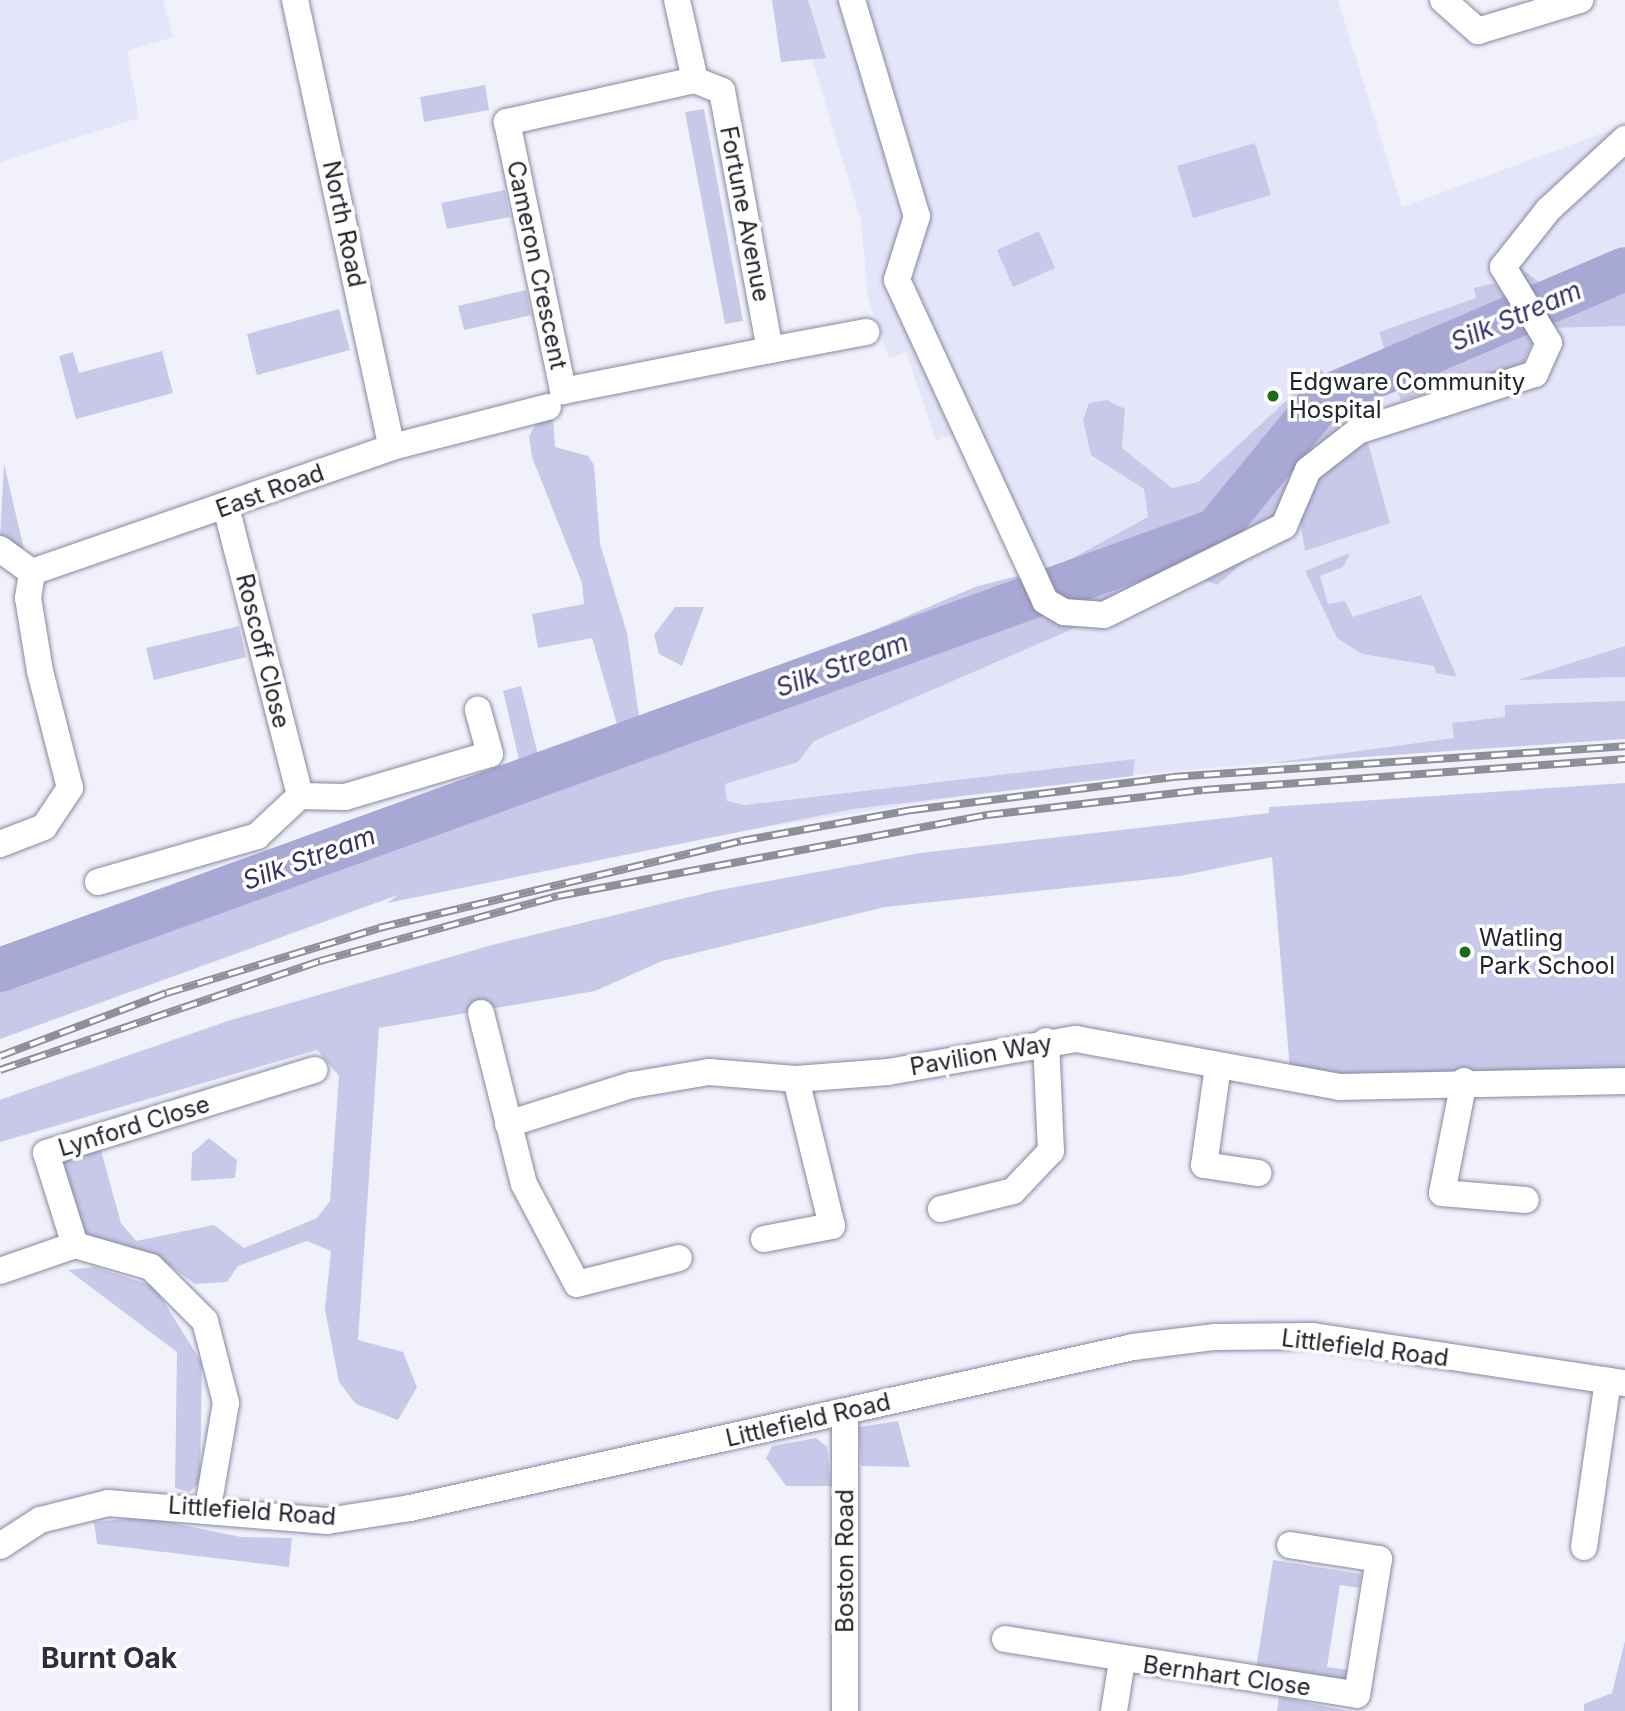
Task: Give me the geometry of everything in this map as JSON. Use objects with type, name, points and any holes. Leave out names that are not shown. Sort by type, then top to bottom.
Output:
[{"type":"street","name":"North Road","points":[[295,0],[392,447]]},
{"type":"street","points":[[677,0],[695,80]]},
{"type":"street","points":[[852,0],[917,216],[897,280],[1040,590],[1064,612],[1104,615],[1284,526],[1308,470],[1357,431],[1535,374],[1549,343],[1519,298],[1503,267],[1548,211],[1625,139]]},
{"type":"street","points":[[1443,0],[1478,31],[1580,0]]},
{"type":"street","name":"Fortune Avenue","points":[[695,80],[722,91],[770,350]]},
{"type":"street","name":"Cameron Crescent","points":[[695,80],[506,122],[563,391],[770,350]]},
{"type":"street","points":[[770,350],[866,332]]},
{"type":"street","name":"East Road","points":[[32,572],[226,507],[392,447],[548,407]]},
{"type":"street","name":"Roscoff Close","points":[[226,507],[300,796]]},
{"type":"street","points":[[0,549],[32,572],[29,598],[40,671],[70,788],[44,827],[0,844]]},
{"type":"street","points":[[98,882],[257,836],[300,796],[345,797],[490,754],[478,710]]},
{"type":"street","points":[[481,1013],[524,1184],[577,1284],[678,1258]]},
{"type":"street","name":"Pavilion Way","points":[[508,1124],[632,1085],[709,1072],[796,1079],[888,1072],[1046,1041],[1076,1039],[1339,1087],[1464,1081],[1625,1081]]},
{"type":"street","points":[[942,1209],[1013,1191],[1051,1150],[1046,1041]]},
{"type":"street","points":[[1218,1066],[1204,1165],[1258,1173]]},
{"type":"street","name":"Lynford Close","points":[[75,1245],[46,1153],[314,1070]]},
{"type":"street","points":[[764,1239],[832,1226],[796,1079]]},
{"type":"street","points":[[1464,1081],[1442,1192],[1526,1200]]},
{"type":"street","points":[[0,1271],[75,1245],[150,1267],[205,1321],[226,1403],[208,1507]]},
{"type":"street","name":"Littlefield Road","points":[[0,1546],[40,1520],[108,1503],[208,1507],[338,1519],[845,1412],[1133,1347],[1215,1337],[1313,1336],[1616,1382]]},
{"type":"street","points":[[1584,1547],[1616,1382]]},
{"type":"street","name":"Boston Road","points":[[845,1412],[845,1711]]},
{"type":"street","name":"Bernhart Close","points":[[1005,1639],[1122,1661],[1357,1695],[1379,1559],[1290,1545]]},
{"type":"street","name":"Bernhart Close","points":[[1114,1711],[1122,1661]]},
{"type":"shaded area","points":[[0,0],[163,0],[173,37],[127,51],[139,118],[0,162]]},
{"type":"shaded area","points":[[772,0],[808,0],[826,58],[781,62]]},
{"type":"shaded area","name":"Edgware Community Hospital","points":[[794,0],[1338,0],[1402,207],[1625,125],[1625,732],[1052,782],[665,843],[656,752],[1033,583],[954,434],[936,441],[906,352],[889,358],[868,298],[861,221]]},
{"type":"shaded area","points":[[485,85],[489,110],[424,122],[420,97]]},
{"type":"shaded area","points":[[704,109],[743,321],[725,324],[685,112]]},
{"type":"shaded area","points":[[1255,143],[1271,195],[1193,218],[1177,166]]},
{"type":"shaded area","points":[[505,190],[510,217],[447,229],[441,203]]},
{"type":"shaded area","points":[[1039,231],[1055,268],[1013,287],[997,250]]},
{"type":"shaded area","points":[[1625,247],[1625,326],[1547,328],[1518,266],[1543,285],[1587,262],[1597,271]]},
{"type":"shaded area","points":[[1495,283],[1534,338],[1522,365],[1401,401],[1379,332],[1476,298],[1474,288]]},
{"type":"shaded area","points":[[526,290],[531,315],[464,330],[458,306]]},
{"type":"shaded area","points":[[339,309],[350,350],[257,375],[247,334]]},
{"type":"shaded area","points":[[162,351],[173,393],[76,419],[59,356],[73,352],[79,373]]},
{"type":"shaded area","points":[[1321,369],[1339,390],[1343,425],[1244,562],[1217,585],[1195,576],[814,741],[798,762],[725,784],[727,801],[744,805],[1135,759],[1133,776],[853,809],[387,903],[398,895],[0,1039],[0,953],[621,738],[592,638],[538,648],[532,614],[584,604],[582,583],[532,457],[529,436],[537,422],[553,419],[555,447],[588,456],[594,465],[600,544],[627,633],[641,730],[975,587],[1060,565],[1148,517],[1144,489],[1091,455],[1083,420],[1089,403],[1107,400],[1125,409],[1122,448],[1172,488],[1198,482]]},
{"type":"shaded area","points":[[1367,439],[1390,523],[1305,551],[1300,522],[1310,492],[1327,465]]},
{"type":"shaded area","points":[[4,464],[24,549],[0,538]]},
{"type":"shaded area","points":[[1350,553],[1343,567],[1320,576],[1328,604],[1345,601],[1353,617],[1421,595],[1457,677],[1436,673],[1434,666],[1362,654],[1337,638],[1305,571]]},
{"type":"shaded area","points":[[675,607],[704,607],[682,666],[659,654],[654,635]]},
{"type":"shaded area","points":[[239,626],[246,657],[154,680],[146,648]]},
{"type":"shaded area","points":[[1625,646],[1625,677],[1518,680]]},
{"type":"shaded area","points":[[521,686],[540,763],[521,768],[503,691]]},
{"type":"shaded area","points":[[1625,701],[1625,739],[1264,764],[1454,738],[1452,723],[1505,717],[1505,705]]},
{"type":"shaded area","points":[[1625,783],[1625,1082],[1291,1082],[1272,857],[1180,876],[885,907],[662,961],[595,991],[379,1028],[358,1340],[403,1352],[417,1387],[398,1420],[356,1404],[339,1382],[325,1309],[331,1251],[307,1241],[238,1266],[227,1282],[195,1284],[155,1255],[85,1239],[58,1158],[100,1147],[121,1223],[136,1241],[214,1225],[244,1248],[317,1218],[330,1201],[339,1076],[317,1050],[0,1142],[0,1100],[19,1093],[231,1020],[492,945],[714,891],[920,853],[1269,813],[1269,807]]},
{"type":"shaded area","points":[[209,1138],[237,1160],[235,1178],[191,1181],[192,1153]]},
{"type":"shaded area","points":[[95,1267],[154,1286],[202,1363],[200,1483],[189,1492],[175,1488],[177,1352],[68,1270]]},
{"type":"shaded area","points":[[898,1421],[910,1467],[861,1466],[859,1427]]},
{"type":"shaded area","points":[[816,1438],[827,1447],[831,1486],[786,1486],[766,1458],[772,1446]]},
{"type":"shaded area","points":[[143,1517],[241,1537],[292,1538],[289,1567],[97,1544],[94,1522]]},
{"type":"shaded area","points":[[1273,1560],[1361,1574],[1359,1588],[1340,1585],[1327,1667],[1347,1670],[1345,1684],[1256,1669]]},
{"type":"shaded area","points":[[1625,1641],[1625,1711],[1584,1711],[1584,1704],[1612,1693]]},
{"type":"shaded area","points":[[1279,1697],[1348,1711],[1277,1711]]},
{"type":"waterway","name":"Silk Stream","points":[[0,970],[1216,530],[1324,398],[1625,269]]},
{"type":"railway","points":[[0,1056],[167,993],[379,928],[741,841],[912,810],[1172,777],[1625,746]]},
{"type":"railway","points":[[0,1070],[320,961],[558,896],[987,815],[1203,790],[1625,759]]},
{"type":"place","name":"Edgware Community Hospital","points":[[1273,396]]},
{"type":"place","name":"Watling Park School","points":[[1465,952]]},
{"type":"district","name":"Burnt Oak","points":[[109,1658]]}]
